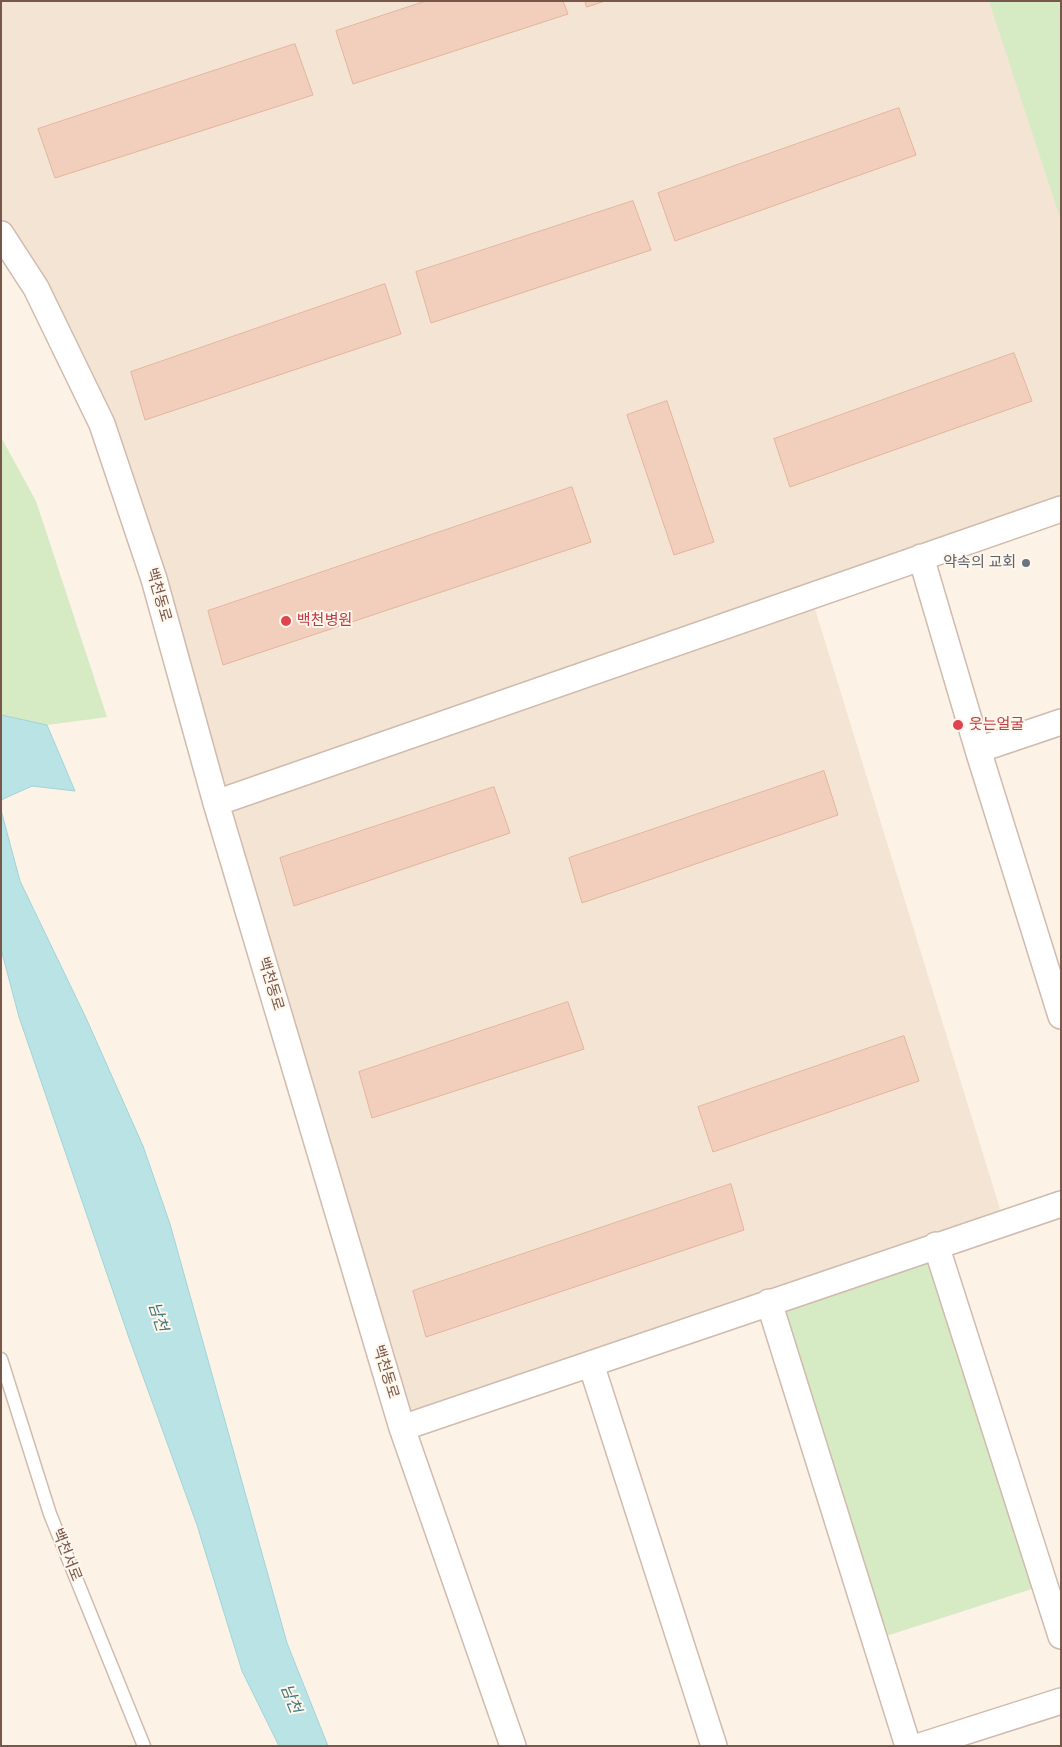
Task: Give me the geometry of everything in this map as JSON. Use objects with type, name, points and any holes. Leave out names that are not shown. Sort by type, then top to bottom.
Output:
[{"type":"street","name":"백천동로","points":[[1,234],[36,288],[102,424],[154,580],[216,803],[402,1428],[513,1746]]},
{"type":"street","points":[[216,803],[1061,509]]},
{"type":"street","points":[[921,557],[978,750],[1061,1016]]},
{"type":"street","points":[[978,750],[1061,722]]},
{"type":"street","points":[[402,1428],[768,1302],[1061,1204]]},
{"type":"street","points":[[936,1245],[1061,1636]]},
{"type":"street","points":[[768,1302],[908,1746]]},
{"type":"street","points":[[591,1364],[714,1746]]},
{"type":"street","points":[[920,1746],[1061,1701]]},
{"type":"lane","name":"백천서로","points":[[1,1359],[50,1514],[144,1746]]},
{"type":"shaded area","points":[[1,1],[990,1],[1061,220],[1061,509],[811,596],[1004,1222],[402,1428],[102,424],[1,234]]},
{"type":"green space","points":[[989,1],[1061,1],[1061,221]]},
{"type":"green space","points":[[1,437],[36,501],[107,717],[47,725],[1,715]]},
{"type":"green space","points":[[936,1245],[1044,1585],[874,1640],[769,1302]]},
{"type":"water","points":[[1,715],[47,725],[75,791],[32,786],[1,800]]},
{"type":"water","name":"남천","points":[[1,810],[20,881],[86,1018],[143,1146],[170,1224],[287,1643],[328,1746],[279,1746],[242,1671],[197,1525],[129,1338],[19,1017],[1,949]]},
{"type":"building","points":[[426,1],[563,1],[568,14],[353,84],[336,31]]},
{"type":"building","points":[[585,1],[605,1],[587,7]]},
{"type":"building","points":[[295,44],[313,95],[55,178],[38,129]]},
{"type":"building","points":[[899,108],[916,155],[675,241],[658,193]]},
{"type":"building","points":[[633,201],[651,250],[431,323],[416,272]]},
{"type":"building","points":[[385,284],[401,334],[145,420],[131,372]]},
{"type":"building","points":[[1014,353],[1032,401],[790,487],[774,439]]},
{"type":"building","points":[[667,401],[714,542],[674,555],[627,415]]},
{"type":"building","points":[[572,487],[591,542],[223,665],[208,611]]},
{"type":"building","points":[[824,771],[838,815],[582,903],[569,858]]},
{"type":"building","points":[[494,787],[510,833],[294,906],[280,858]]},
{"type":"building","points":[[568,1002],[584,1049],[372,1118],[359,1072]]},
{"type":"building","points":[[904,1036],[919,1081],[713,1152],[698,1107]]},
{"type":"building","points":[[731,1184],[744,1230],[426,1337],[413,1291]]},
{"type":"place","name":"약속의 교회","points":[[1026,563]]},
{"type":"place","name":"백천병원","points":[[286,621]]},
{"type":"place","name":"웃는얼굴","points":[[958,725]]}]
